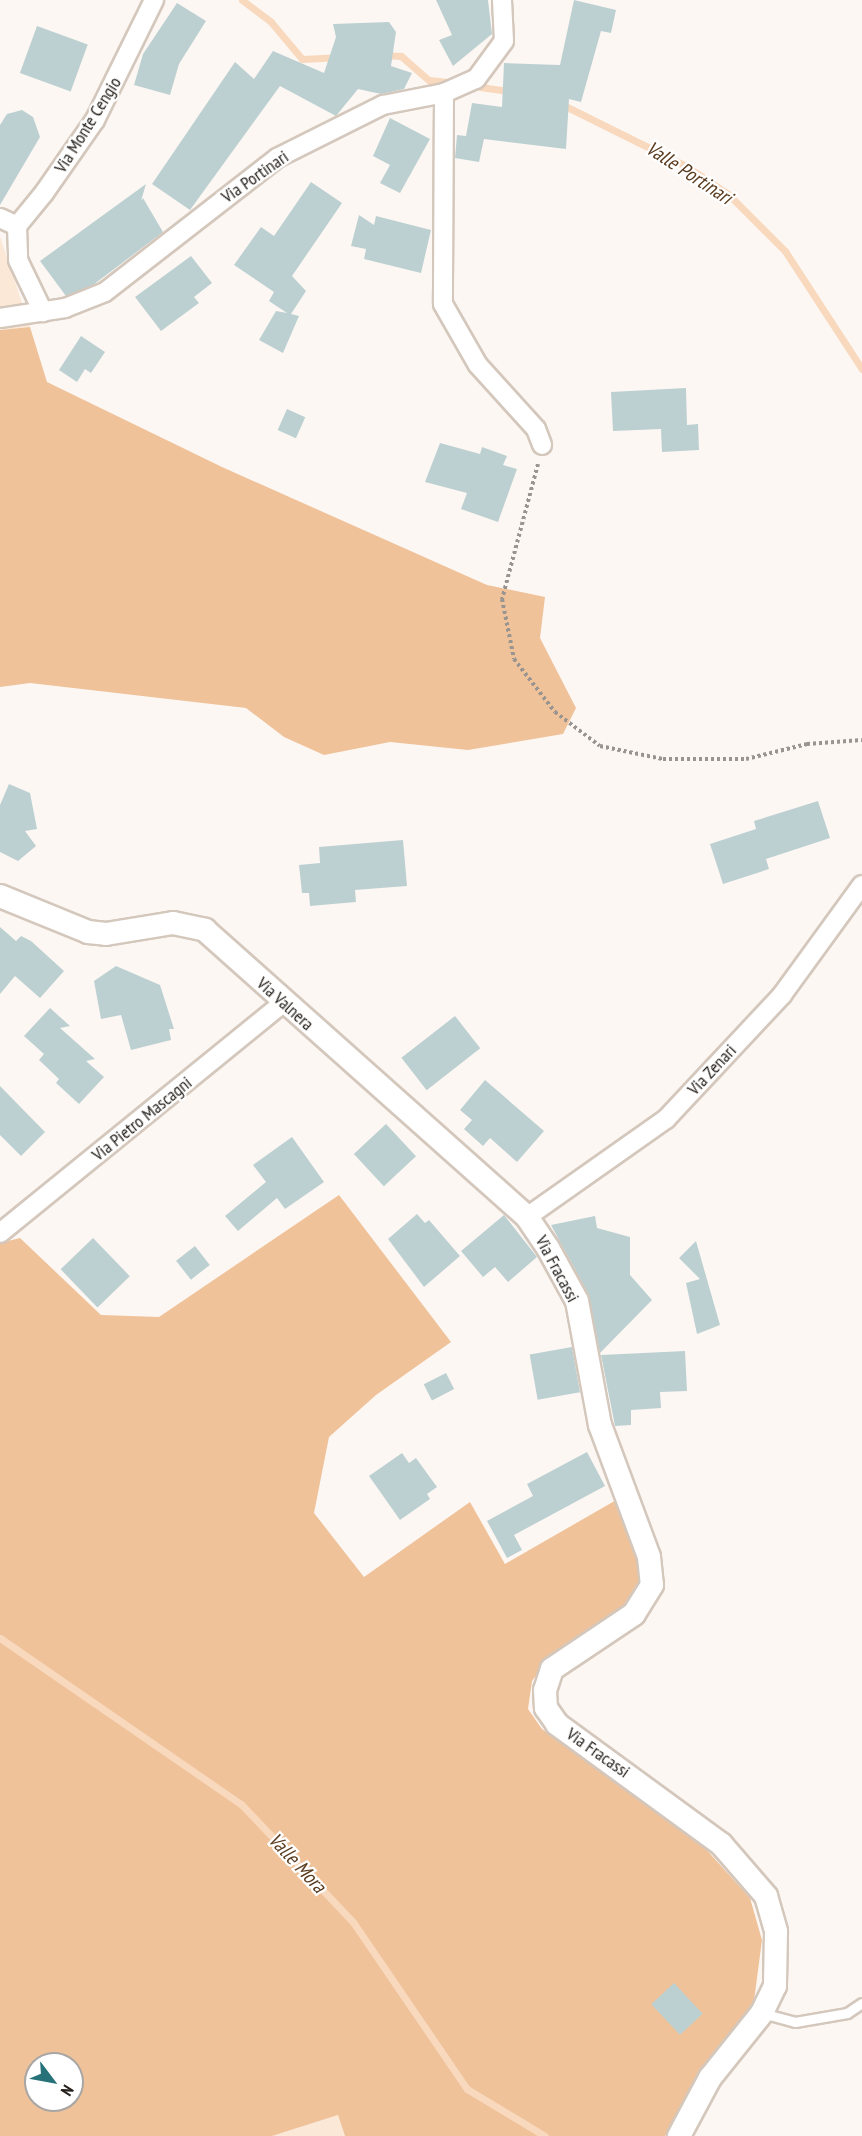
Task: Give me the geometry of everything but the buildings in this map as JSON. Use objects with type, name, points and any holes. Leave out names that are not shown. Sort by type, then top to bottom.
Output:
[{"type":"street","name":"Via Monte Cengio","points":[[17,226],[95,120],[154,0]]},
{"type":"street","name":"Via Portinari","points":[[0,318],[43,312],[105,292],[277,158],[383,105],[444,93],[476,79],[495,58],[504,41],[502,0]]},
{"type":"street","points":[[444,93],[442,304],[477,365],[536,429],[542,445]]},
{"type":"street","points":[[0,218],[17,226],[18,260],[43,312]]},
{"type":"street","name":"Via Zenari","points":[[527,1217],[666,1119],[782,995],[862,885]]},
{"type":"street","name":"Via Valnera","points":[[0,896],[88,932],[106,934],[192,924],[205,930],[282,1004],[527,1217]]},
{"type":"street","name":"Via Pietro Mascagni","points":[[0,1233],[282,1004]]},
{"type":"street","name":"Via Fracassi","points":[[527,1217],[577,1301],[600,1425],[649,1557],[652,1585],[634,1614],[552,1669],[545,1690],[546,1708],[557,1724],[692,1819],[766,1896],[778,1962],[775,1986],[762,2013],[716,2070],[679,2136]]},
{"type":"lane","points":[[762,2013],[795,2022],[847,2013],[862,2003]]},
{"type":"path","points":[[542,445],[502,599],[514,658],[555,712],[600,746],[663,759],[746,759],[807,744],[862,740]]},
{"type":"shaded area","points":[[0,236],[30,327],[0,330]]},
{"type":"shaded area","points":[[30,327],[47,382],[222,467],[487,585],[545,597],[540,638],[576,708],[563,734],[468,750],[390,742],[324,755],[284,737],[246,708],[30,683],[0,687],[0,330]]},
{"type":"shaded area","points":[[339,1195],[451,1342],[376,1395],[329,1437],[314,1513],[364,1577],[470,1502],[505,1564],[618,1499],[636,1548],[641,1582],[629,1602],[554,1652],[532,1681],[528,1709],[542,1729],[685,1826],[750,1898],[762,1940],[754,2001],[708,2063],[665,2136],[345,2136],[338,2115],[272,2136],[0,2136],[0,1243],[20,1238],[101,1315],[159,1317]]},
{"type":"shaded area","points":[[338,2115],[345,2136],[272,2136]]},
{"type":"waterway","name":"Valle Portinari","points":[[242,0],[271,22],[302,59],[337,57]]},
{"type":"waterway","name":"Valle Portinari","points":[[384,55],[401,56],[429,80],[448,82]]},
{"type":"waterway","name":"Valle Portinari","points":[[480,87],[510,91]]},
{"type":"waterway","name":"Valle Portinari","points":[[561,104],[686,166],[728,194],[785,251],[862,369]]},
{"type":"waterway","name":"Valle Mora","points":[[0,1638],[241,1804],[353,1922],[467,2089],[545,2136]]}]
